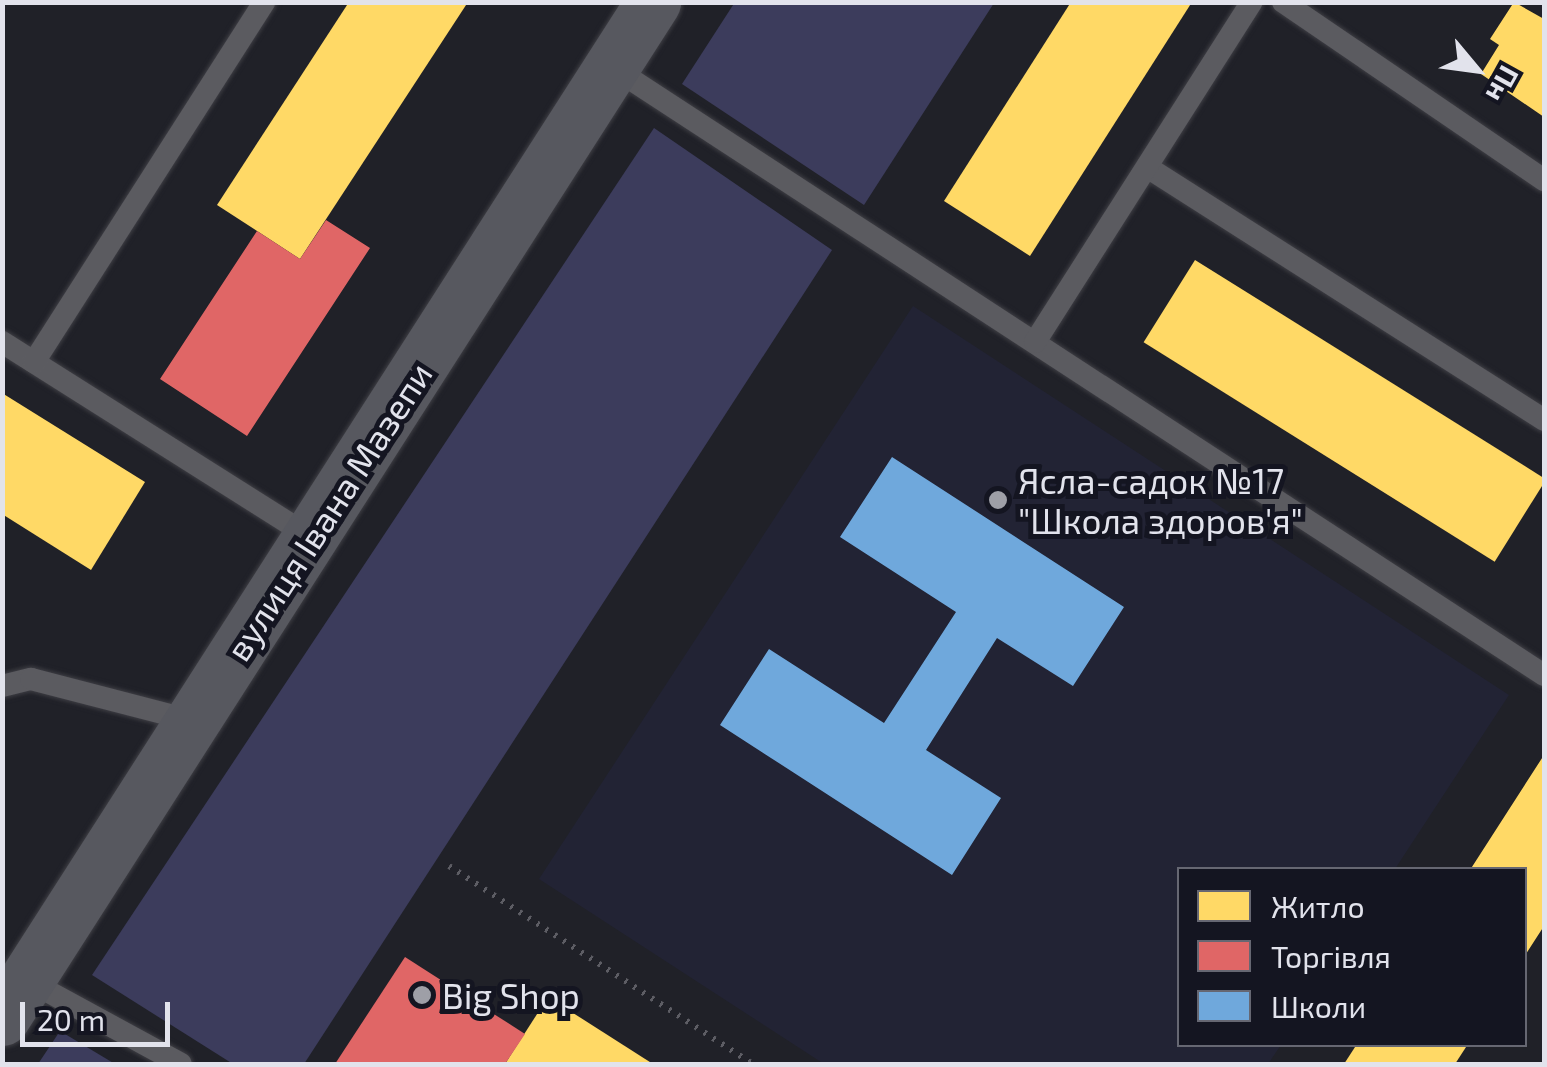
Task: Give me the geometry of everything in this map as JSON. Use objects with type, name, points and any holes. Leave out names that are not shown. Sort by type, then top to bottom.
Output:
[{"type":"main road","name":"вулиця Івана Мазепи","points":[[15,999],[653,2]]},
{"type":"lane","points":[[34,362],[264,2]]},
{"type":"lane","points":[[1034,342],[1252,2]]},
{"type":"lane","points":[[1283,2],[1544,180]]},
{"type":"lane","points":[[612,67],[1544,675]]},
{"type":"lane","points":[[1147,167],[1544,420]]},
{"type":"lane","points":[[2,342],[311,537]]},
{"type":"lane","points":[[2,686],[32,679],[194,721]]},
{"type":"lane","points":[[15,999],[180,1064]]},
{"type":"path","points":[[449,866],[752,1064]]},
{"type":"shaded area","points":[[735,2],[994,3],[864,205],[682,84]]},
{"type":"shaded area","points":[[654,128],[832,250],[304,1064],[233,1064],[92,975]]},
{"type":"shaded area","name":"Ясла-садок №17 \"Школа здоров'я\"","points":[[913,306],[1509,695],[1396,867],[1177,867],[1177,1047],[1280,1047],[1268,1064],[824,1064],[539,879]]},
{"type":"shaded area","points":[[60,1031],[115,1064],[38,1064]]},
{"type":"building: Житло","points":[[349,2],[468,2],[300,259],[217,205]]},
{"type":"building: Житло","points":[[1071,2],[1192,2],[1030,256],[944,201]]},
{"type":"building: Житло","points":[[1514,2],[1544,19],[1544,117],[1481,74],[1499,45],[1490,39]]},
{"type":"building: Житло","points":[[1195,260],[1544,478],[1495,562],[1144,342]]},
{"type":"building: Житло","points":[[2,393],[145,482],[91,570],[2,514]]},
{"type":"building: Житло","points":[[1544,755],[1544,926],[1527,952],[1527,867],[1472,867]]},
{"type":"building: Житло","points":[[548,997],[653,1064],[505,1064]]},
{"type":"building: Житло","points":[[1355,1047],[1466,1047],[1455,1064],[1344,1064]]},
{"type":"building: Торгівля","points":[[326,220],[370,248],[247,436],[160,379],[257,231],[300,259]]},
{"type":"building: Торгівля","name":"Big Shop","points":[[405,957],[525,1034],[505,1064],[335,1064]]},
{"type":"building: Школи","points":[[892,457],[1124,607],[1073,686],[997,638],[926,750],[1001,798],[952,875],[720,725],[769,649],[884,723],[956,612],[840,537]]},
{"type":"place","name":"Ясла-садок №17 \"Школа здоров'я\"","points":[[998,500]]},
{"type":"place","name":"Big Shop","points":[[422,995]]}]
